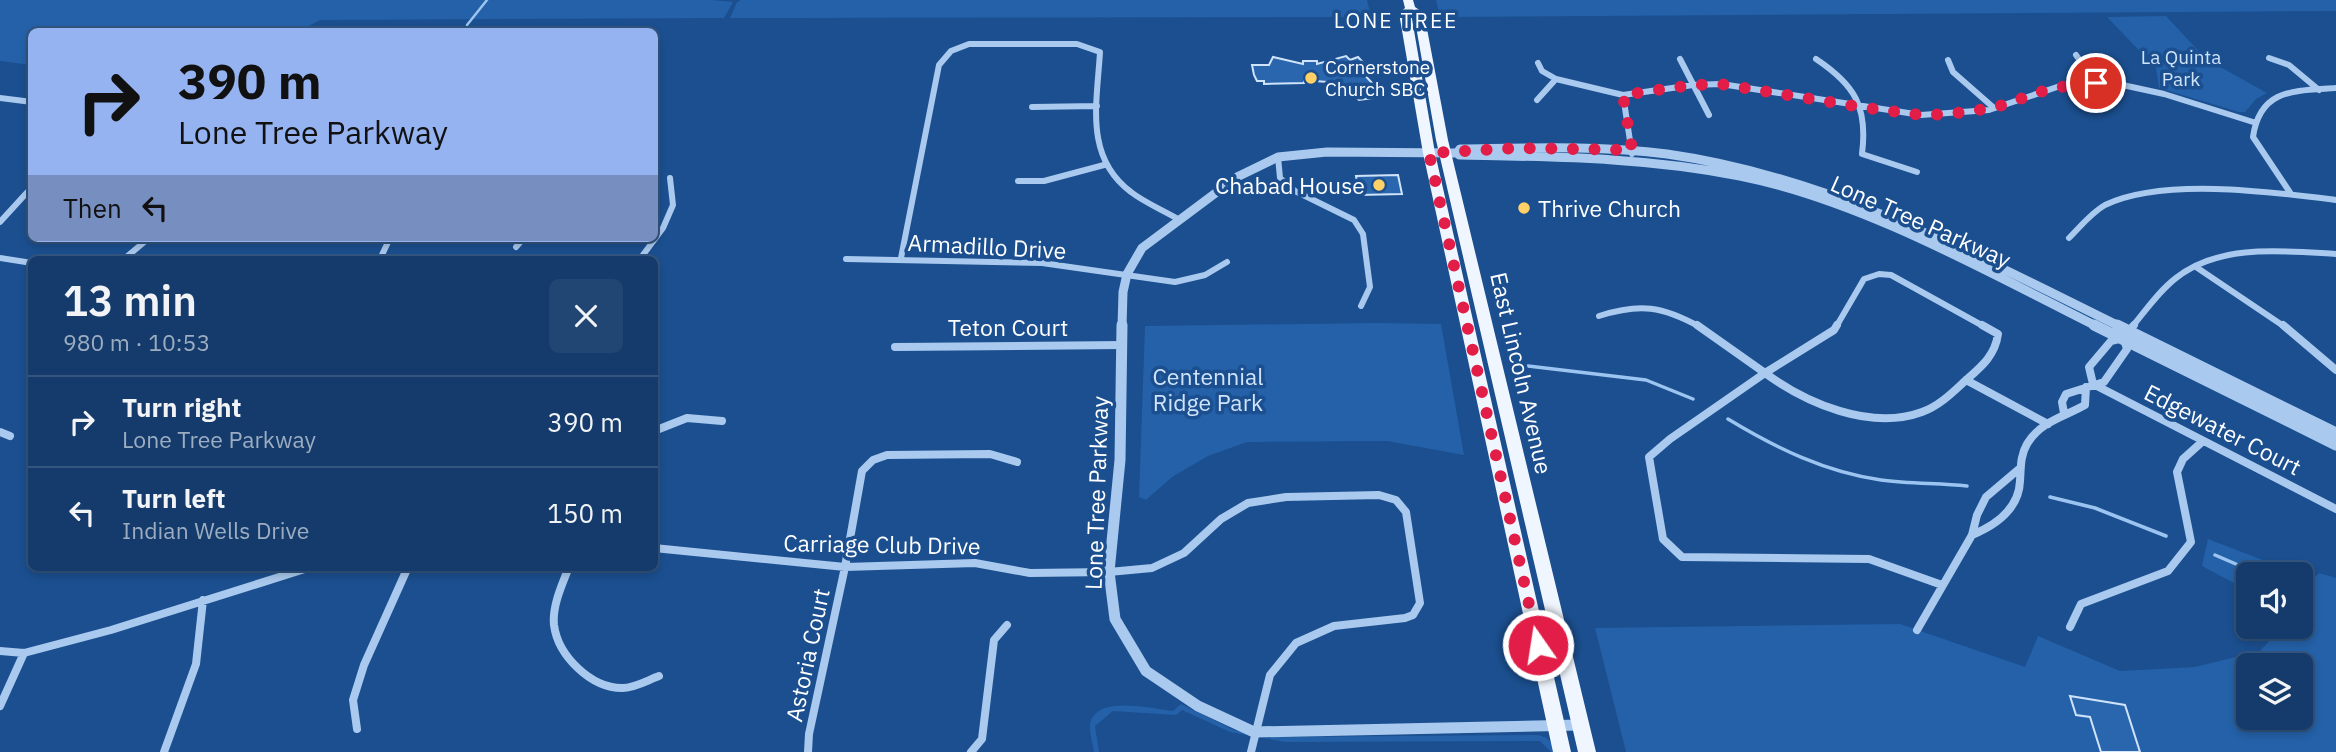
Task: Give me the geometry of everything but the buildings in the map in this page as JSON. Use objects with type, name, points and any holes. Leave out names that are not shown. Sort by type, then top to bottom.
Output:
[{"type":"main road","name":"East Lincoln Avenue","points":[[1562,752],[1429,153],[1404,13],[1409,4],[1419,13],[1587,752]]},
{"type":"street","points":[[901,258],[939,65],[944,55],[953,48],[970,44],[1077,44],[1100,52],[1097,144],[1104,165],[1130,191],[1178,219]]},
{"type":"street","points":[[2076,55],[2096,83]]},
{"type":"street","points":[[2269,58],[2289,65],[2319,90]]},
{"type":"street","points":[[1680,59],[1709,115]]},
{"type":"street","points":[[1816,59],[1843,77],[1851,86],[1860,107],[1865,138],[1862,153],[1917,172]]},
{"type":"street","points":[[1948,60],[1953,72],[1994,108]]},
{"type":"street","points":[[1538,63],[1542,71],[1556,79],[1623,95],[1693,85],[1745,86],[1921,115],[1994,108],[2052,88],[2096,83],[2151,91],[2253,122]]},
{"type":"street","points":[[1537,100],[1556,79]]},
{"type":"street","points":[[2291,194],[2253,137],[2253,122],[2262,104],[2274,98],[2336,88]]},
{"type":"street","points":[[1623,95],[1633,155]]},
{"type":"street","points":[[0,98],[28,102]]},
{"type":"street","points":[[1032,107],[1097,106]]},
{"type":"street","name":"Lone Tree Parkway","points":[[1580,725],[1254,732],[1198,706],[1146,671],[1115,619],[1110,572],[1120,460],[1124,292],[1127,274],[1142,248],[1237,177],[1278,157],[1327,152],[1451,153],[1461,156],[1633,155],[1742,176],[1847,208],[1929,243],[2336,433]]},
{"type":"street","points":[[1278,157],[1280,178],[1295,191],[1354,220],[1363,234],[1370,288],[1361,306]]},
{"type":"street","points":[[1018,181],[1044,181],[1104,165]]},
{"type":"street","points":[[658,235],[673,205],[670,178]]},
{"type":"street","points":[[0,222],[28,191]]},
{"type":"street","points":[[2069,237],[2104,206],[2137,194],[2177,191],[2291,194],[2336,200]]},
{"type":"street","points":[[128,256],[144,242]]},
{"type":"street","points":[[516,247],[520,242]]},
{"type":"street","points":[[1972,535],[1991,528],[2012,505],[2020,487],[2018,469],[2028,443],[2064,413],[2077,411],[2085,405],[2089,367],[2111,341],[2126,334],[2181,273],[2227,253],[2262,250],[2336,254]]},
{"type":"street","points":[[0,258],[28,262]]},
{"type":"street","name":"Armadillo Drive","points":[[846,259],[901,258],[1042,263],[1175,282],[1205,275],[1227,262]]},
{"type":"street","points":[[2196,267],[2272,316],[2336,370]]},
{"type":"street","points":[[1598,316],[1611,310],[1645,306],[1660,308],[1703,326],[1764,373],[1817,403],[1859,416],[1903,418],[1937,408],[1996,349],[1998,334],[1891,275],[1879,274],[1864,279],[1834,330],[1764,373],[1670,439],[1649,457],[1663,540],[1682,557],[1869,559],[1942,584]]},
{"type":"street","name":"Lone Tree Parkway","points":[[2126,334],[2336,445]]},
{"type":"street","points":[[2064,413],[2062,402],[2066,394],[2104,382],[2110,376],[2127,349],[2126,334]]},
{"type":"street","name":"Teton Court","points":[[895,347],[1122,345]]},
{"type":"street","points":[[1966,380],[2048,424]]},
{"type":"street","name":"Edgewater Court","points":[[2089,386],[2336,509]]},
{"type":"street","points":[[658,428],[696,415],[722,421]]},
{"type":"street","points":[[0,432],[10,436]]},
{"type":"street","points":[[2070,627],[2081,604],[2168,571],[2191,542],[2178,478],[2179,465],[2203,441]]},
{"type":"street","name":"Astoria Court","points":[[808,752],[809,734],[845,567],[862,471],[873,460],[887,455],[990,454],[1017,462]]},
{"type":"street","points":[[1917,630],[1972,535],[1986,497],[2018,469]]},
{"type":"street","name":"Carriage Club Drive","points":[[658,548],[845,567],[975,563],[1030,573],[1110,572],[1152,568],[1184,553],[1221,519],[1248,503],[1286,497],[1389,497],[1406,512],[1420,603],[1417,610],[1405,618],[1334,626],[1296,643],[1270,675],[1254,732]]},
{"type":"street","points":[[0,651],[24,653],[111,630],[298,571]]},
{"type":"street","points":[[357,729],[354,700],[364,665],[406,571]]},
{"type":"street","points":[[567,571],[557,598],[554,627],[565,654],[591,680],[622,688],[659,676]]},
{"type":"street","points":[[164,752],[197,664],[203,600]]},
{"type":"street","points":[[971,752],[982,739],[994,640],[1007,625]]},
{"type":"street","points":[[0,706],[24,653]]},
{"type":"street","points":[[1251,752],[1254,732]]},
{"type":"green space","points":[[0,0],[733,2],[724,18],[320,20],[305,28],[28,28],[28,65],[0,61]]},
{"type":"green space","points":[[1367,0],[1371,17],[730,18],[737,2]]},
{"type":"green space","points":[[1436,0],[2336,0],[2336,11],[1440,17]]},
{"type":"green space","name":"La Quinta Park","points":[[2166,16],[2206,59],[2267,93],[2256,99],[2245,112],[2239,112],[2159,88],[2156,68],[2107,17]]},
{"type":"green space","name":"Centennial Ridge Park","points":[[1441,324],[1464,455],[1387,441],[1247,442],[1208,456],[1172,477],[1146,500],[1139,497],[1145,326]]},
{"type":"green space","points":[[2208,539],[2268,562],[2236,562],[2236,584],[2202,566]]},
{"type":"green space","points":[[2319,573],[2336,578],[2336,752],[1626,752],[1595,628],[1900,624],[2025,667],[2038,636],[2120,671],[2195,667],[2236,657],[2236,730],[2313,730],[2313,653],[2252,653],[2260,651],[2271,639],[2313,639],[2313,579]]},
{"type":"green space","points":[[1181,704],[1234,730],[1278,737],[1538,735],[1547,738],[1558,752],[1551,752],[1540,741],[1286,742],[1230,732],[1182,710],[1176,715],[1113,711],[1095,726],[1099,752],[1094,752],[1090,724],[1094,715],[1103,709],[1114,706],[1140,706],[1173,711]]},
{"type":"waterway","points":[[467,25],[487,0]]},
{"type":"waterway","points":[[1528,366],[1646,380],[1693,399]]},
{"type":"waterway","points":[[1728,419],[1783,449],[1840,471],[1892,481],[1967,486]]},
{"type":"waterway","points":[[2050,497],[2095,508],[2166,536]]},
{"type":"waterway","points":[[2215,555],[2236,564]]},
{"type":"place","name":"Cornerstone Church SBC","points":[[1311,78]]},
{"type":"place","name":"Chabad House","points":[[1379,185]]},
{"type":"place","name":"Thrive Church","points":[[1524,208]]},
{"type":"district","name":"LONE TREE","points":[[1396,20]]},
{"type":"route","points":[[1538,645],[1429,153],[1457,153],[1460,149],[1519,148],[1632,150],[1623,95],[1693,85],[1745,86],[1860,107],[1935,115],[1974,112],[2011,104],[2052,88],[2096,83]]}]
